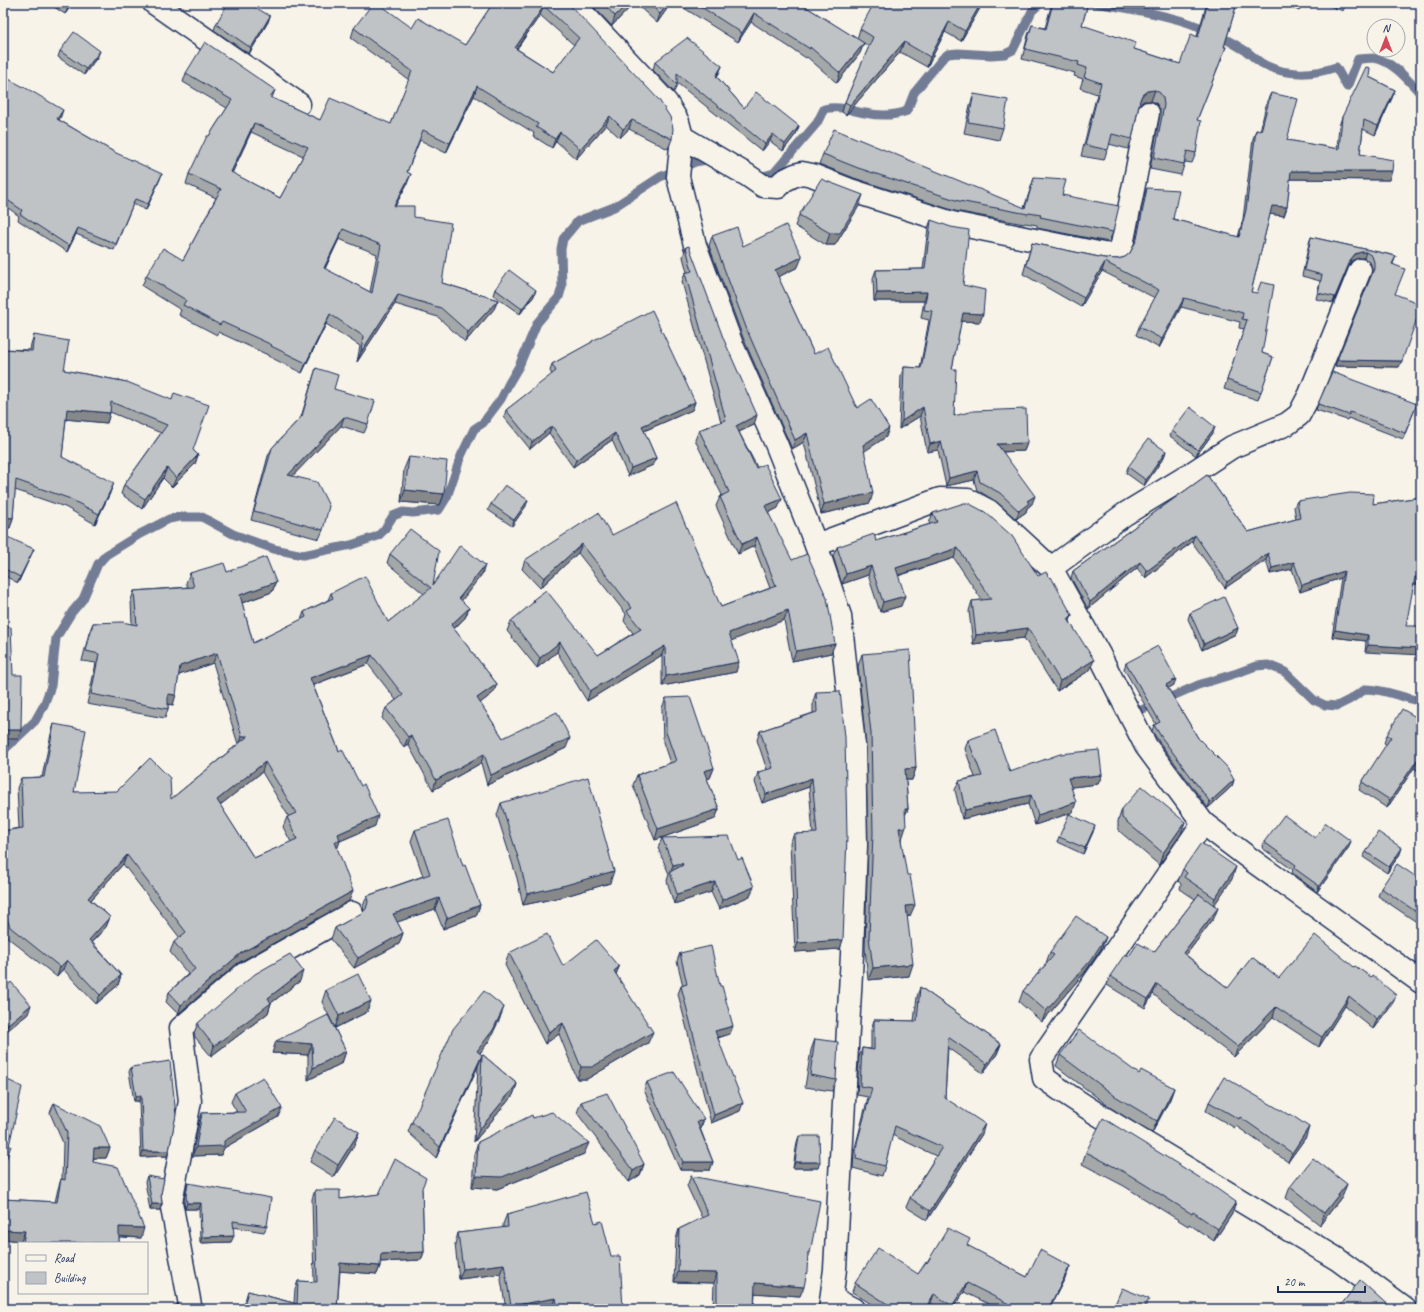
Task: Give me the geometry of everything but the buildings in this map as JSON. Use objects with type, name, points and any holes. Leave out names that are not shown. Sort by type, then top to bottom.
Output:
[{"type":"street","points":[[154,3],[299,104]]},
{"type":"street","points":[[573,3],[666,102],[678,122],[682,138],[678,177],[695,245],[732,345],[777,446],[816,545],[840,616],[854,745],[856,845],[852,963],[835,1269],[831,1303],[853,1309]]},
{"type":"street","points":[[682,138],[747,175],[763,186],[778,187],[783,181],[802,173],[812,175],[850,190],[952,223],[1103,254],[1116,255],[1122,246],[1148,113]]},
{"type":"street","points":[[1051,568],[1125,514],[1232,447],[1287,424],[1299,415],[1310,394],[1360,270]]},
{"type":"street","points":[[816,545],[940,499],[968,500],[989,511],[1051,568],[1099,654],[1146,746],[1203,823],[1253,861],[1421,982]]},
{"type":"street","points":[[1203,823],[1041,1059],[1044,1078],[1094,1112],[1337,1259],[1405,1309]]},
{"type":"street","points":[[188,1309],[190,1305],[171,1202],[190,1101],[181,1028],[244,974],[352,913]]},
{"type":"waterway","points":[[754,174],[763,176],[774,173],[817,123],[824,109],[840,108],[881,115],[902,113],[907,111],[914,93],[942,59],[948,54],[958,53],[991,55],[1005,54],[1013,50],[1032,11],[1041,3]]},
{"type":"waterway","points":[[1094,3],[1130,9],[1189,23],[1232,43],[1246,51],[1262,64],[1273,69],[1291,73],[1310,73],[1336,67],[1347,87],[1358,59],[1374,58],[1394,67],[1421,94]]},
{"type":"waterway","points":[[3,751],[35,721],[44,705],[51,686],[56,638],[72,612],[83,599],[98,564],[106,555],[140,534],[169,519],[180,517],[202,517],[233,534],[274,549],[303,555],[351,545],[378,536],[393,516],[403,512],[413,513],[439,510],[447,497],[461,456],[474,429],[483,423],[501,399],[519,366],[537,323],[559,297],[562,287],[561,249],[563,239],[578,221],[614,207],[660,177],[695,162],[712,159]]},
{"type":"waterway","points":[[1141,710],[1198,685],[1256,666],[1268,665],[1285,672],[1314,700],[1325,705],[1337,706],[1366,689],[1380,690],[1421,701]]}]
